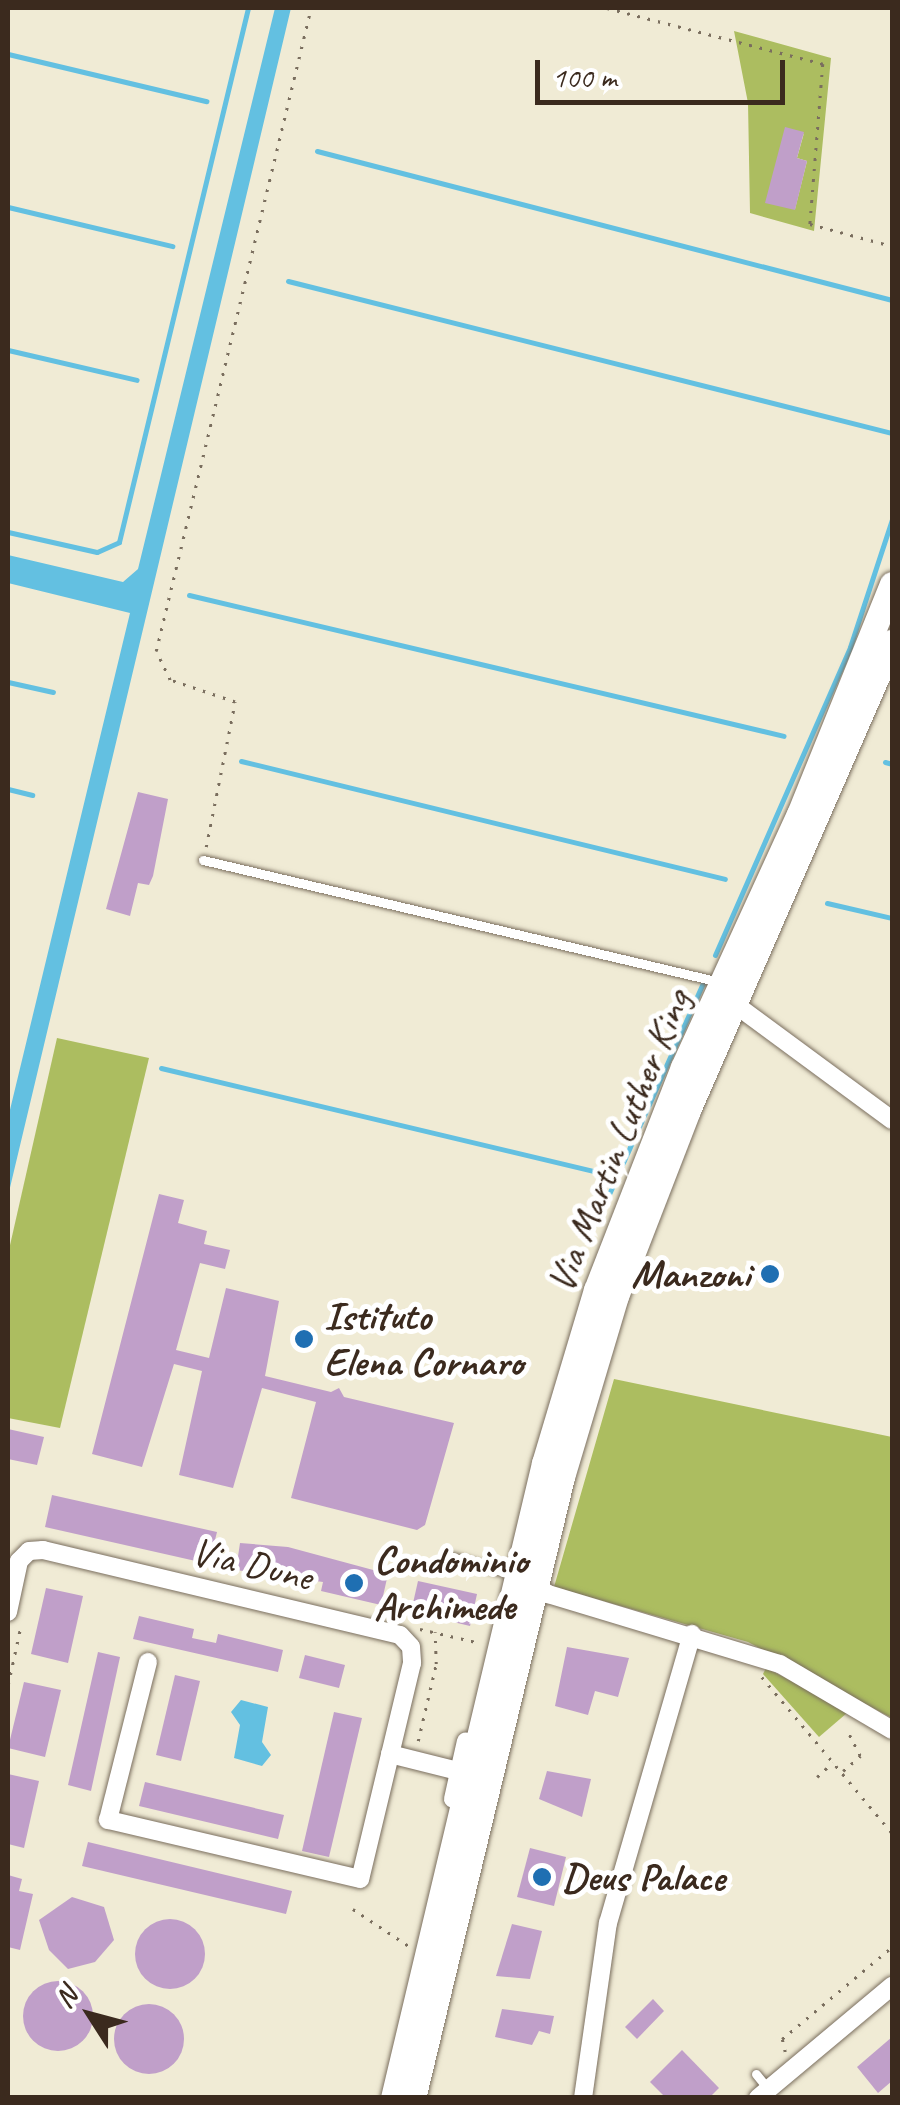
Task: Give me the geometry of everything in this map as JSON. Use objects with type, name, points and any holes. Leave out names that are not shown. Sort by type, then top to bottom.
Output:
[{"type":"main road","name":"Via Martin Luther King","points":[[393,2098],[494,1674],[616,1296],[726,993],[892,584]]},
{"type":"main road","name":"Via Martin Luther King","points":[[726,993],[892,642]]},
{"type":"main road","name":"Via Martin Luther King","points":[[414,2098],[527,1581]]},
{"type":"street","points":[[726,993],[892,1120]]},
{"type":"street","name":"Via Dune","points":[[16,1614],[20,1561],[29,1551],[43,1550],[400,1635],[413,1654],[360,1879],[108,1820],[148,1662]]},
{"type":"street","points":[[527,1581],[780,1664],[892,1730]]},
{"type":"street","points":[[583,2098],[608,1924],[692,1634]]},
{"type":"street","points":[[443,1884],[458,1771],[494,1674]]},
{"type":"street","points":[[390,1754],[458,1771]]},
{"type":"street","points":[[761,2087],[892,1986]]},
{"type":"lane","points":[[203,860],[726,993]]},
{"type":"lane","points":[[451,1558],[527,1581]]},
{"type":"path","points":[[203,860],[236,702],[170,680],[156,651],[311,8]]},
{"type":"path","points":[[607,8],[823,64],[810,224],[892,246]]},
{"type":"path","points":[[8,1686],[20,1631],[16,1614]]},
{"type":"path","points":[[8,1629],[20,1631]]},
{"type":"path","points":[[416,1748],[436,1664],[434,1632]]},
{"type":"path","points":[[842,1772],[860,1756],[846,1729]]},
{"type":"path","points":[[824,1752],[892,1833]]},
{"type":"path","points":[[817,1777],[834,1762]]},
{"type":"path","points":[[353,1909],[415,1949]]},
{"type":"path","points":[[787,2058],[782,2039],[892,1946]]},
{"type":"green space","points":[[734,31],[831,58],[814,231],[750,213],[748,103]],"holes":[[[804,133],[797,158],[807,161],[795,209],[766,202]]]},
{"type":"green space","points":[[57,1038],[149,1058],[60,1428],[8,1418],[8,1254]]},
{"type":"green space","points":[[614,1379],[892,1437],[892,1718],[748,1642],[554,1587]]},
{"type":"green space","points":[[766,1668],[847,1713],[819,1737],[763,1674]]},
{"type":"water","points":[[275,8],[291,8],[8,1196],[8,1118],[130,613],[8,583],[8,555],[123,582],[138,569]]},
{"type":"water","points":[[241,1700],[268,1707],[262,1742],[271,1755],[262,1766],[234,1758],[240,1725],[231,1712]]},
{"type":"building","points":[[785,127],[804,132],[797,158],[807,161],[795,210],[765,203]]},
{"type":"building","points":[[138,792],[168,799],[153,876],[149,885],[138,883],[130,916],[106,909]]},
{"type":"building","points":[[159,1194],[184,1200],[178,1223],[207,1231],[204,1244],[230,1250],[225,1269],[200,1263],[176,1350],[209,1358],[226,1288],[279,1301],[265,1376],[331,1392],[339,1388],[344,1397],[454,1423],[425,1525],[417,1530],[291,1498],[316,1402],[262,1388],[233,1488],[179,1475],[202,1371],[174,1364],[142,1467],[92,1454]]},
{"type":"building","points":[[8,1429],[44,1437],[37,1465],[8,1459]]},
{"type":"building","points":[[52,1495],[217,1532],[209,1564],[45,1527]]},
{"type":"building","points":[[240,1543],[288,1547],[388,1574],[381,1605],[321,1591],[323,1582],[236,1570]]},
{"type":"building","name":"Condominio Archimede","points":[[418,1581],[477,1594],[470,1626],[411,1612]]},
{"type":"building","points":[[46,1588],[83,1596],[68,1663],[31,1654]]},
{"type":"building","points":[[139,1616],[194,1629],[192,1638],[216,1643],[218,1634],[283,1650],[278,1672],[133,1639]]},
{"type":"building","points":[[567,1647],[629,1658],[618,1697],[595,1691],[588,1715],[555,1706]]},
{"type":"building","points":[[98,1652],[120,1657],[91,1791],[68,1785]]},
{"type":"building","points":[[305,1655],[345,1665],[339,1688],[299,1678]]},
{"type":"building","points":[[175,1675],[200,1681],[181,1761],[156,1755]]},
{"type":"building","points":[[24,1682],[61,1690],[45,1757],[8,1748]]},
{"type":"building","points":[[334,1712],[362,1718],[329,1857],[302,1851]]},
{"type":"building","points":[[547,1771],[591,1779],[582,1817],[539,1799]]},
{"type":"building","points":[[8,1774],[39,1781],[24,1848],[8,1844]]},
{"type":"building","points":[[145,1782],[284,1815],[278,1839],[139,1806]]},
{"type":"building","points":[[88,1842],[292,1891],[286,1914],[82,1866]]},
{"type":"building","name":"Deus Palace","points":[[530,1848],[566,1857],[554,1906],[517,1897]]},
{"type":"building","points":[[8,1875],[22,1879],[19,1891],[33,1894],[20,1950],[8,1947]]},
{"type":"building","points":[[72,1897],[104,1907],[114,1940],[95,1962],[68,1969],[49,1950],[39,1920]]},
{"type":"building","points":[[170,1919],[184,1921],[195,1929],[203,1940],[203,1968],[195,1979],[184,1987],[170,1989],[156,1987],[145,1979],[137,1968],[135,1954],[137,1940],[145,1929],[156,1921]]},
{"type":"building","points":[[512,1924],[542,1931],[530,1979],[496,1976]]},
{"type":"building","points":[[58,1981],[72,1983],[83,1991],[91,2002],[91,2030],[83,2041],[72,2049],[58,2051],[44,2049],[33,2041],[25,2030],[23,2016],[25,2002],[33,1991],[44,1983]]},
{"type":"building","points":[[653,1999],[664,2011],[637,2039],[625,2027]]},
{"type":"building","points":[[149,2004],[163,2006],[174,2014],[182,2025],[182,2053],[174,2064],[163,2072],[149,2074],[135,2072],[124,2064],[116,2053],[114,2039],[116,2025],[124,2014],[135,2006]]},
{"type":"building","points":[[502,2009],[554,2016],[550,2034],[539,2031],[532,2045],[495,2037]]},
{"type":"building","points":[[892,2037],[892,2081],[878,2093],[857,2067]]},
{"type":"building","points":[[682,2050],[719,2088],[709,2098],[666,2098],[650,2082]]},
{"type":"waterway","points":[[8,532],[97,552],[119,542],[248,8]]},
{"type":"waterway","points":[[8,54],[206,101]]},
{"type":"waterway","points":[[317,151],[892,300]]},
{"type":"waterway","points":[[8,207],[172,246]]},
{"type":"waterway","points":[[288,281],[892,433]]},
{"type":"waterway","points":[[8,350],[137,380]]},
{"type":"waterway","points":[[715,955],[850,647],[892,519]]},
{"type":"waterway","points":[[189,595],[784,736]]},
{"type":"waterway","points":[[8,682],[53,692]]},
{"type":"waterway","points":[[241,761],[725,879]]},
{"type":"waterway","points":[[885,762],[892,764]]},
{"type":"waterway","points":[[8,789],[32,795]]},
{"type":"waterway","points":[[827,903],[892,918]]},
{"type":"waterway","points":[[597,1221],[705,978]]},
{"type":"waterway","points":[[161,1068],[593,1171]]},
{"type":"place","name":"Manzoni","points":[[770,1274]]},
{"type":"place","name":"Istituto Elena Cornaro","points":[[304,1339]]},
{"type":"place","name":"Condominio Archimede","points":[[354,1583]]},
{"type":"place","name":"Deus Palace","points":[[542,1877]]}]
